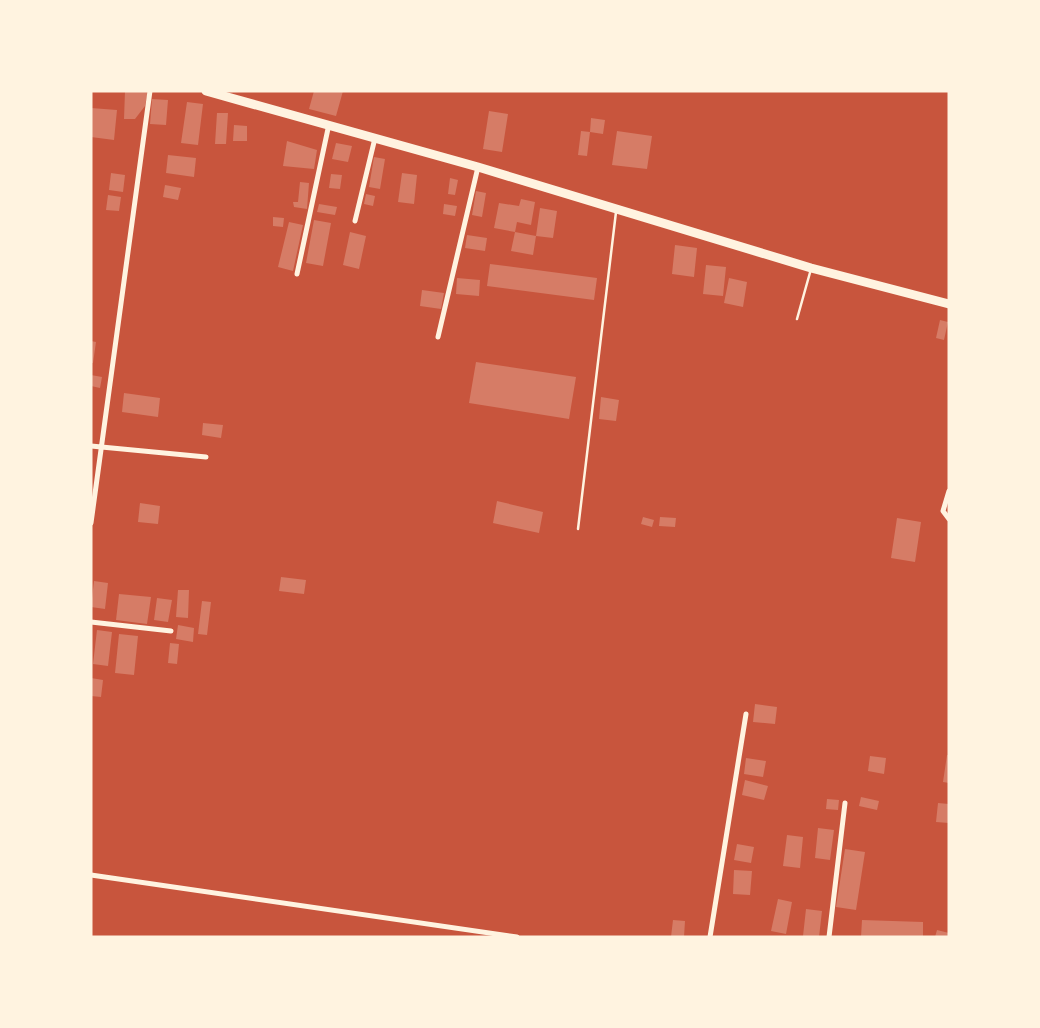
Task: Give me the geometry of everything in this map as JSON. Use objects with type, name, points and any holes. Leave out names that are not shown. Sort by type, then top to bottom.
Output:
[{"type":"main road","points":[[206,91],[478,167],[811,268],[949,304]]},
{"type":"street","points":[[91,523],[150,91]]},
{"type":"street","points":[[297,274],[329,124]]},
{"type":"street","points":[[355,221],[375,137]]},
{"type":"street","points":[[438,337],[478,167]]},
{"type":"street","points":[[91,446],[206,458]]},
{"type":"street","points":[[949,491],[943,510],[949,519]]},
{"type":"street","points":[[91,622],[171,631]]},
{"type":"street","points":[[710,937],[746,714]]},
{"type":"street","points":[[829,937],[845,803]]},
{"type":"street","points":[[91,875],[516,937]]},
{"type":"lane","points":[[578,529],[616,208]]},
{"type":"lane","points":[[797,319],[811,268]]},
{"type":"building","points":[[125,91],[148,91],[145,106],[135,119],[124,119]]},
{"type":"building","points":[[314,91],[343,91],[336,116],[309,109]]},
{"type":"building","points":[[152,99],[168,100],[166,125],[150,124]]},
{"type":"building","points":[[187,102],[203,104],[198,145],[181,143]]},
{"type":"building","points":[[91,108],[117,110],[114,140],[91,137]]},
{"type":"building","points":[[489,111],[508,114],[502,152],[483,149]]},
{"type":"building","points":[[217,113],[228,113],[226,144],[215,144]]},
{"type":"building","points":[[591,118],[605,120],[603,134],[590,132]]},
{"type":"building","points":[[234,125],[247,126],[247,141],[233,141]]},
{"type":"building","points":[[581,131],[590,132],[587,156],[578,155]]},
{"type":"building","points":[[617,131],[652,136],[647,169],[612,165]]},
{"type":"building","points":[[287,141],[317,150],[314,169],[283,166]]},
{"type":"building","points":[[336,143],[352,146],[348,162],[332,159]]},
{"type":"building","points":[[168,155],[196,158],[194,177],[166,173]]},
{"type":"building","points":[[374,157],[385,159],[380,189],[369,187]]},
{"type":"building","points":[[111,173],[125,175],[123,192],[109,190]]},
{"type":"building","points":[[402,173],[417,175],[414,204],[398,202]]},
{"type":"building","points":[[331,174],[342,175],[340,189],[329,188]]},
{"type":"building","points":[[450,178],[458,180],[455,195],[448,194]]},
{"type":"building","points":[[300,182],[309,183],[307,209],[294,207],[293,202],[298,202]]},
{"type":"building","points":[[165,185],[181,188],[178,200],[163,197]]},
{"type":"building","points":[[476,191],[486,193],[482,217],[472,215]]},
{"type":"building","points":[[366,194],[375,196],[373,206],[364,204]]},
{"type":"building","points":[[108,195],[121,197],[119,211],[106,210]]},
{"type":"building","points":[[521,199],[535,202],[531,225],[517,222],[515,232],[494,228],[499,203],[519,206]]},
{"type":"building","points":[[319,204],[337,207],[335,215],[317,212]]},
{"type":"building","points":[[444,204],[457,206],[455,216],[443,214]]},
{"type":"building","points":[[540,208],[557,211],[553,238],[536,236]]},
{"type":"building","points":[[273,217],[284,218],[283,227],[273,226]]},
{"type":"building","points":[[314,220],[331,223],[323,266],[306,263]]},
{"type":"building","points":[[289,222],[303,225],[293,271],[278,267]]},
{"type":"building","points":[[350,232],[366,236],[359,269],[343,265]]},
{"type":"building","points":[[515,232],[536,236],[533,255],[511,251]]},
{"type":"building","points":[[467,235],[487,238],[485,251],[465,248]]},
{"type":"building","points":[[675,245],[697,248],[694,277],[672,274]]},
{"type":"building","points":[[490,264],[597,278],[594,300],[487,286]]},
{"type":"building","points":[[706,265],[726,267],[723,296],[703,294]]},
{"type":"building","points":[[457,278],[480,280],[479,296],[456,294]]},
{"type":"building","points":[[729,278],[747,282],[743,307],[724,303]]},
{"type":"building","points":[[422,290],[444,293],[441,309],[420,306]]},
{"type":"building","points":[[940,320],[948,322],[944,340],[936,338]]},
{"type":"building","points":[[91,341],[96,342],[93,363],[91,363]]},
{"type":"building","points":[[476,362],[576,377],[569,419],[469,403]]},
{"type":"building","points":[[91,375],[102,377],[100,388],[91,386]]},
{"type":"building","points":[[124,393],[160,398],[158,417],[122,412]]},
{"type":"building","points":[[601,397],[619,400],[616,421],[599,419]]},
{"type":"building","points":[[203,423],[223,425],[221,438],[202,435]]},
{"type":"building","points":[[497,501],[543,512],[539,533],[493,523]]},
{"type":"building","points":[[140,503],[160,506],[158,524],[138,522]]},
{"type":"building","points":[[643,517],[654,520],[652,527],[641,524]]},
{"type":"building","points":[[660,517],[676,518],[675,527],[659,526]]},
{"type":"building","points":[[897,518],[921,522],[915,562],[891,558]]},
{"type":"building","points":[[281,577],[306,580],[304,594],[279,591]]},
{"type":"building","points":[[94,581],[108,583],[105,609],[91,607]]},
{"type":"building","points":[[178,590],[189,590],[188,618],[176,617]]},
{"type":"building","points":[[119,594],[151,597],[147,624],[116,620]]},
{"type":"building","points":[[157,598],[172,600],[168,622],[154,620]]},
{"type":"building","points":[[202,601],[211,602],[207,635],[198,634]]},
{"type":"building","points":[[178,625],[194,628],[193,642],[176,639]]},
{"type":"building","points":[[97,630],[112,632],[108,666],[93,664]]},
{"type":"building","points":[[119,634],[138,636],[134,675],[115,673]]},
{"type":"building","points":[[170,643],[179,644],[177,664],[168,663]]},
{"type":"building","points":[[91,678],[103,680],[101,697],[91,696]]},
{"type":"building","points":[[755,704],[777,707],[775,724],[753,722]]},
{"type":"building","points":[[947,755],[949,755],[949,783],[943,782]]},
{"type":"building","points":[[870,756],[886,758],[884,774],[868,771]]},
{"type":"building","points":[[746,758],[766,761],[763,777],[744,774]]},
{"type":"building","points":[[745,780],[768,786],[764,800],[742,795]]},
{"type":"building","points":[[861,797],[879,801],[877,810],[859,806]]},
{"type":"building","points":[[827,799],[839,800],[838,810],[826,809]]},
{"type":"building","points":[[938,803],[949,804],[949,823],[936,822]]},
{"type":"building","points":[[818,828],[834,830],[830,860],[815,858]]},
{"type":"building","points":[[787,835],[803,837],[800,868],[783,866]]},
{"type":"building","points":[[737,844],[754,847],[751,863],[734,860]]},
{"type":"building","points":[[845,849],[865,852],[856,910],[836,907]]},
{"type":"building","points":[[734,870],[752,871],[750,895],[733,894]]},
{"type":"building","points":[[778,899],[792,902],[786,934],[771,931]]},
{"type":"building","points":[[806,909],[822,911],[819,937],[803,936]]},
{"type":"building","points":[[673,920],[685,921],[684,937],[671,937]]},
{"type":"building","points":[[862,920],[923,922],[923,937],[861,937]]},
{"type":"building","points":[[937,930],[949,933],[949,937],[935,937]]}]
